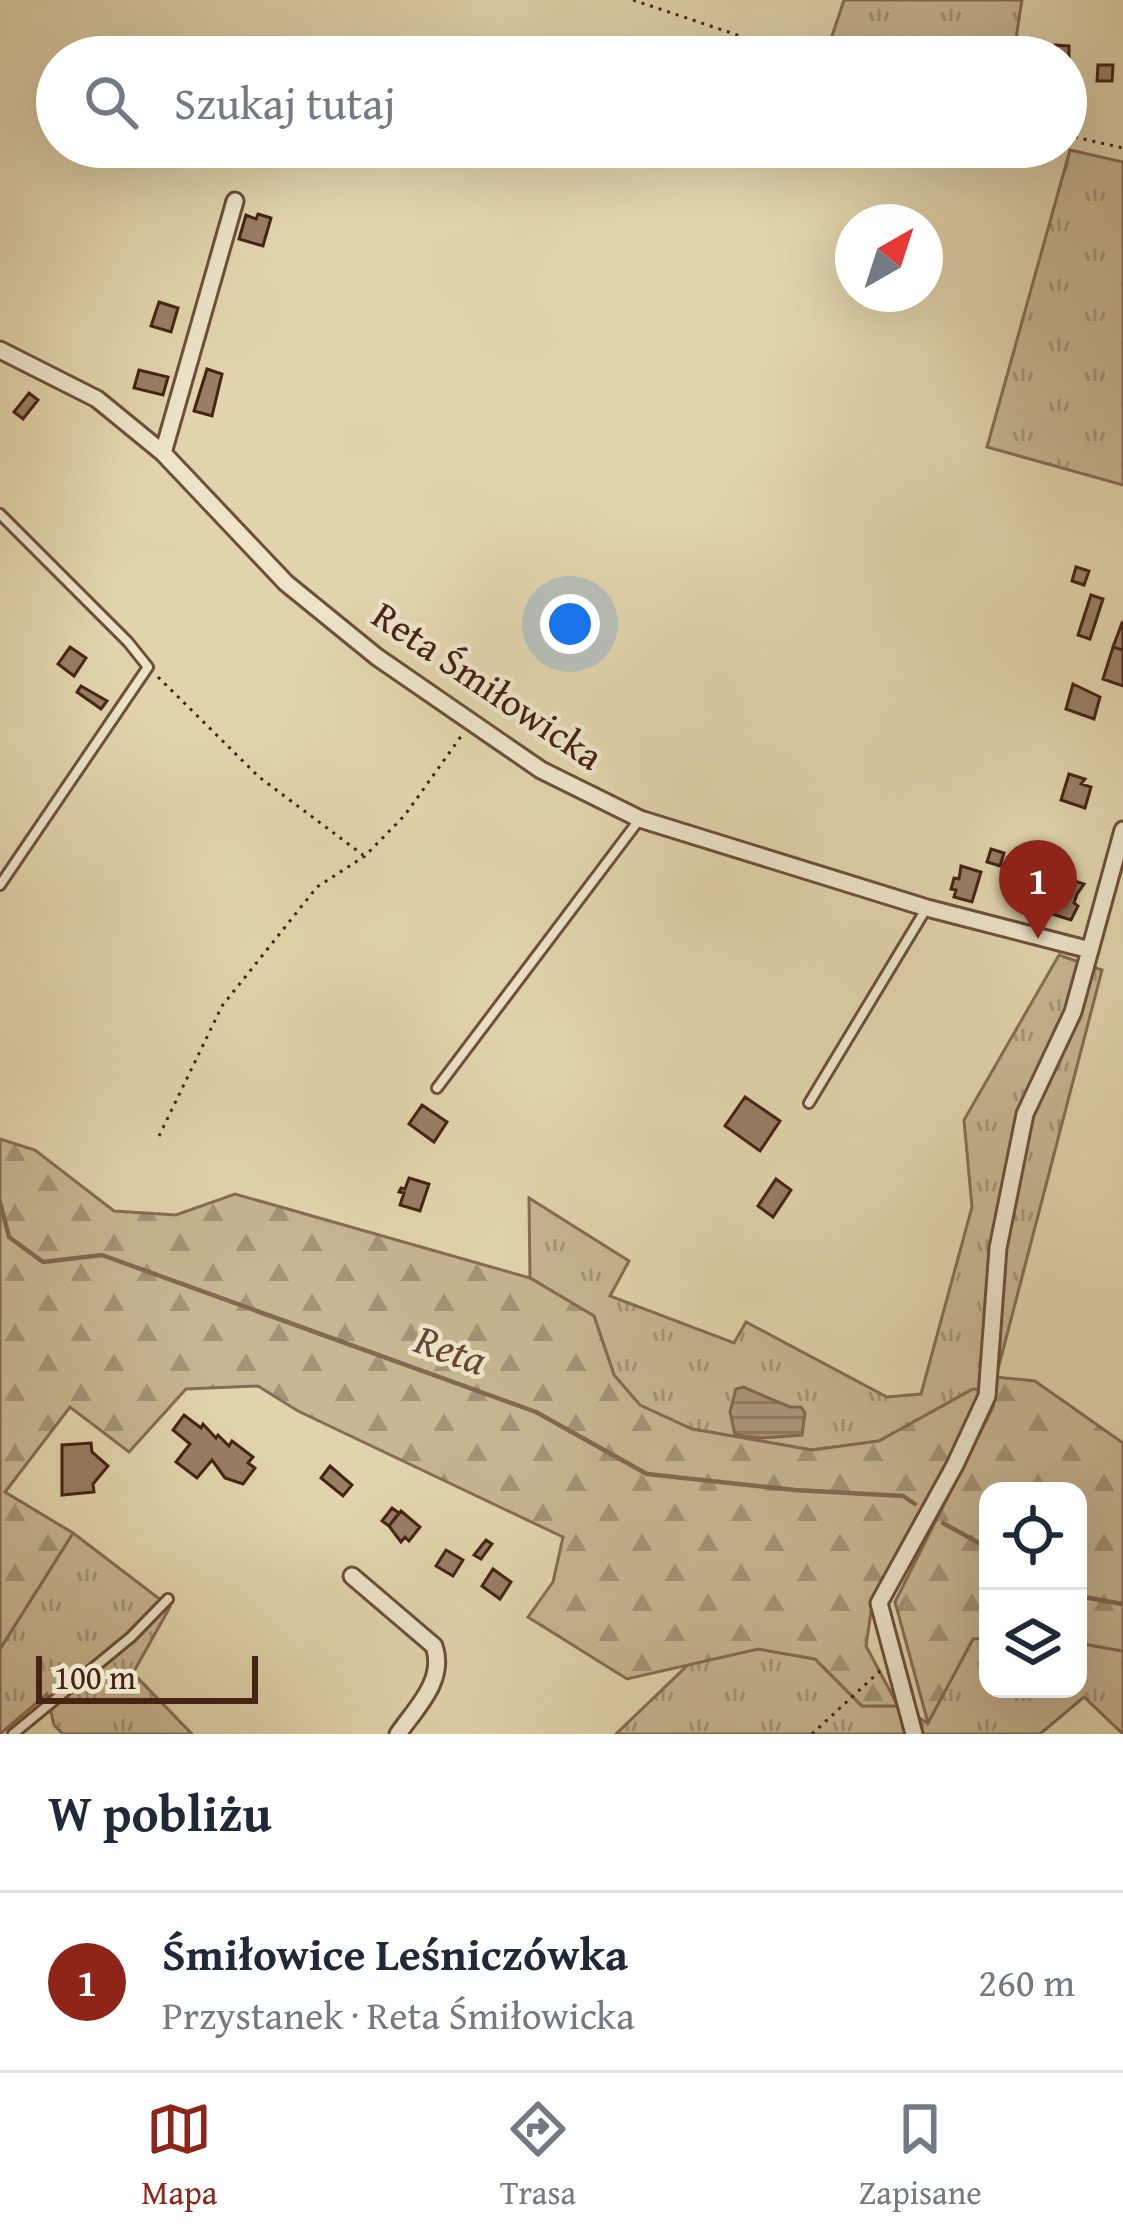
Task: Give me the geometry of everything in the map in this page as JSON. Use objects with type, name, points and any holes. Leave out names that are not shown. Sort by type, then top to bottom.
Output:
[{"type":"street","points":[[163,453],[236,201]]},
{"type":"street","name":"Reta Śmiłowicka","points":[[0,350],[97,399],[163,453],[286,583],[377,657],[541,770],[640,819],[927,908],[1090,950]]},
{"type":"street","points":[[914,1734],[878,1604],[955,1465],[987,1396],[998,1248],[1025,1114],[1073,1012],[1123,830]]},
{"type":"street","points":[[352,1576],[434,1646],[438,1658],[435,1679],[398,1734]]},
{"type":"lane","points":[[0,514],[148,668],[0,885]]},
{"type":"lane","points":[[436,1088],[640,819]]},
{"type":"lane","points":[[809,1103],[927,908]]},
{"type":"lane","points":[[13,1734],[131,1637],[168,1599]]},
{"type":"path","points":[[633,0],[740,36]]},
{"type":"path","points":[[1087,140],[1123,148]]},
{"type":"path","points":[[148,668],[260,777],[365,856]]},
{"type":"path","points":[[159,1136],[222,1006],[317,886],[365,856],[405,815],[470,724]]},
{"type":"path","points":[[812,1734],[893,1659]]},
{"type":"green space","points":[[844,0],[1022,0],[1016,36],[832,36]]},
{"type":"green space","points":[[1087,154],[1123,162],[1123,485],[987,447],[1065,168],[1087,168]]},
{"type":"green space","points":[[1059,955],[1102,970],[996,1377],[982,1390],[973,1389],[879,1441],[812,1450],[692,1429],[640,1406],[614,1375],[594,1316],[530,1278],[529,1198],[629,1261],[610,1296],[734,1343],[746,1322],[887,1397],[921,1394],[972,1207],[964,1120]]},
{"type":"green space","points":[[0,1139],[35,1150],[114,1211],[176,1215],[235,1194],[530,1278],[594,1316],[614,1375],[640,1405],[692,1429],[812,1450],[879,1441],[973,1389],[982,1390],[918,1521],[873,1598],[866,1646],[898,1706],[862,1706],[815,1659],[758,1649],[627,1679],[528,1617],[553,1582],[563,1537],[298,1411],[258,1386],[186,1389],[129,1452],[70,1407],[5,1492],[73,1533],[0,1649]]},
{"type":"green space","points":[[996,1377],[1035,1381],[1123,1443],[1123,1651],[1087,1645],[1087,1482],[979,1482],[979,1639],[973,1639],[928,1723],[895,1602],[993,1407]]},
{"type":"green space","points":[[73,1533],[170,1607],[133,1673],[192,1734],[63,1734],[54,1725],[47,1694],[0,1734],[0,1649]]},
{"type":"green space","points":[[973,1638],[979,1638],[979,1698],[1083,1698],[1040,1734],[616,1734],[689,1664],[758,1649],[815,1659],[862,1706],[898,1706],[928,1723]]},
{"type":"green space","points":[[1087,1645],[1123,1651],[1123,1734],[1085,1698]]},
{"type":"shaded area","points":[[743,1387],[801,1407],[805,1413],[802,1435],[735,1435],[730,1412],[736,1389]]},
{"type":"building","points":[[1098,65],[1113,65],[1112,81],[1097,81]]},
{"type":"building","points":[[258,214],[271,218],[263,246],[239,239],[246,215],[256,219]]},
{"type":"building","points":[[159,302],[178,308],[171,332],[151,326]]},
{"type":"building","points":[[207,369],[222,374],[212,416],[194,411]]},
{"type":"building","points":[[139,370],[168,377],[163,395],[134,388]]},
{"type":"building","points":[[29,393],[38,400],[23,419],[14,412]]},
{"type":"building","points":[[1076,567],[1089,571],[1084,585],[1072,581]]},
{"type":"building","points":[[1091,595],[1103,599],[1090,639],[1078,635]]},
{"type":"building","points":[[1123,624],[1123,650],[1113,647]]},
{"type":"building","points":[[70,647],[86,658],[74,676],[58,664]]},
{"type":"building","points":[[1113,647],[1123,650],[1123,686],[1103,679]]},
{"type":"building","points":[[1073,684],[1100,697],[1094,719],[1066,709]]},
{"type":"building","points":[[81,686],[107,701],[101,709],[77,692]]},
{"type":"building","points":[[1069,774],[1085,779],[1081,784],[1091,787],[1085,808],[1061,800]]},
{"type":"building","points":[[991,849],[1004,853],[1000,866],[987,862]]},
{"type":"building","points":[[1016,860],[1042,868],[1040,878],[1013,870]]},
{"type":"building","points":[[961,866],[981,872],[972,902],[954,897],[956,890],[951,889]]},
{"type":"building","points":[[1062,877],[1084,884],[1071,920],[1052,914]]},
{"type":"building","points":[[745,1097],[780,1121],[760,1151],[725,1126]]},
{"type":"building","points":[[422,1105],[447,1122],[434,1142],[409,1124]]},
{"type":"building","points":[[409,1178],[429,1184],[420,1211],[400,1205],[404,1193],[399,1192]]},
{"type":"building","points":[[776,1179],[791,1190],[773,1217],[758,1206]]},
{"type":"building","points":[[184,1415],[253,1457],[248,1463],[255,1468],[243,1484],[225,1478],[212,1460],[197,1478],[176,1462],[190,1444],[173,1430]]},
{"type":"building","points":[[91,1443],[92,1452],[108,1466],[93,1484],[94,1492],[62,1495],[62,1445]]},
{"type":"building","points":[[330,1466],[352,1485],[343,1496],[321,1478]]},
{"type":"building","points":[[392,1508],[399,1513],[389,1526],[382,1521]]},
{"type":"building","points":[[401,1511],[420,1527],[409,1541],[405,1537],[401,1542],[389,1526]]},
{"type":"building","points":[[486,1540],[492,1544],[481,1559],[474,1555]]},
{"type":"building","points":[[446,1550],[463,1560],[453,1576],[436,1566]]},
{"type":"building","points":[[493,1569],[511,1582],[500,1599],[482,1586]]},
{"type":"waterway","name":"Reta","points":[[0,1202],[9,1237],[43,1262],[102,1255],[536,1412],[647,1474],[903,1496],[915,1504]]},
{"type":"waterway","name":"Reta","points":[[943,1523],[979,1543]]},
{"type":"waterway","name":"Reta","points":[[1087,1598],[1123,1604]]},
{"type":"place","name":"Śmiłowice Leśniczówka","points":[[1038,939]]}]
